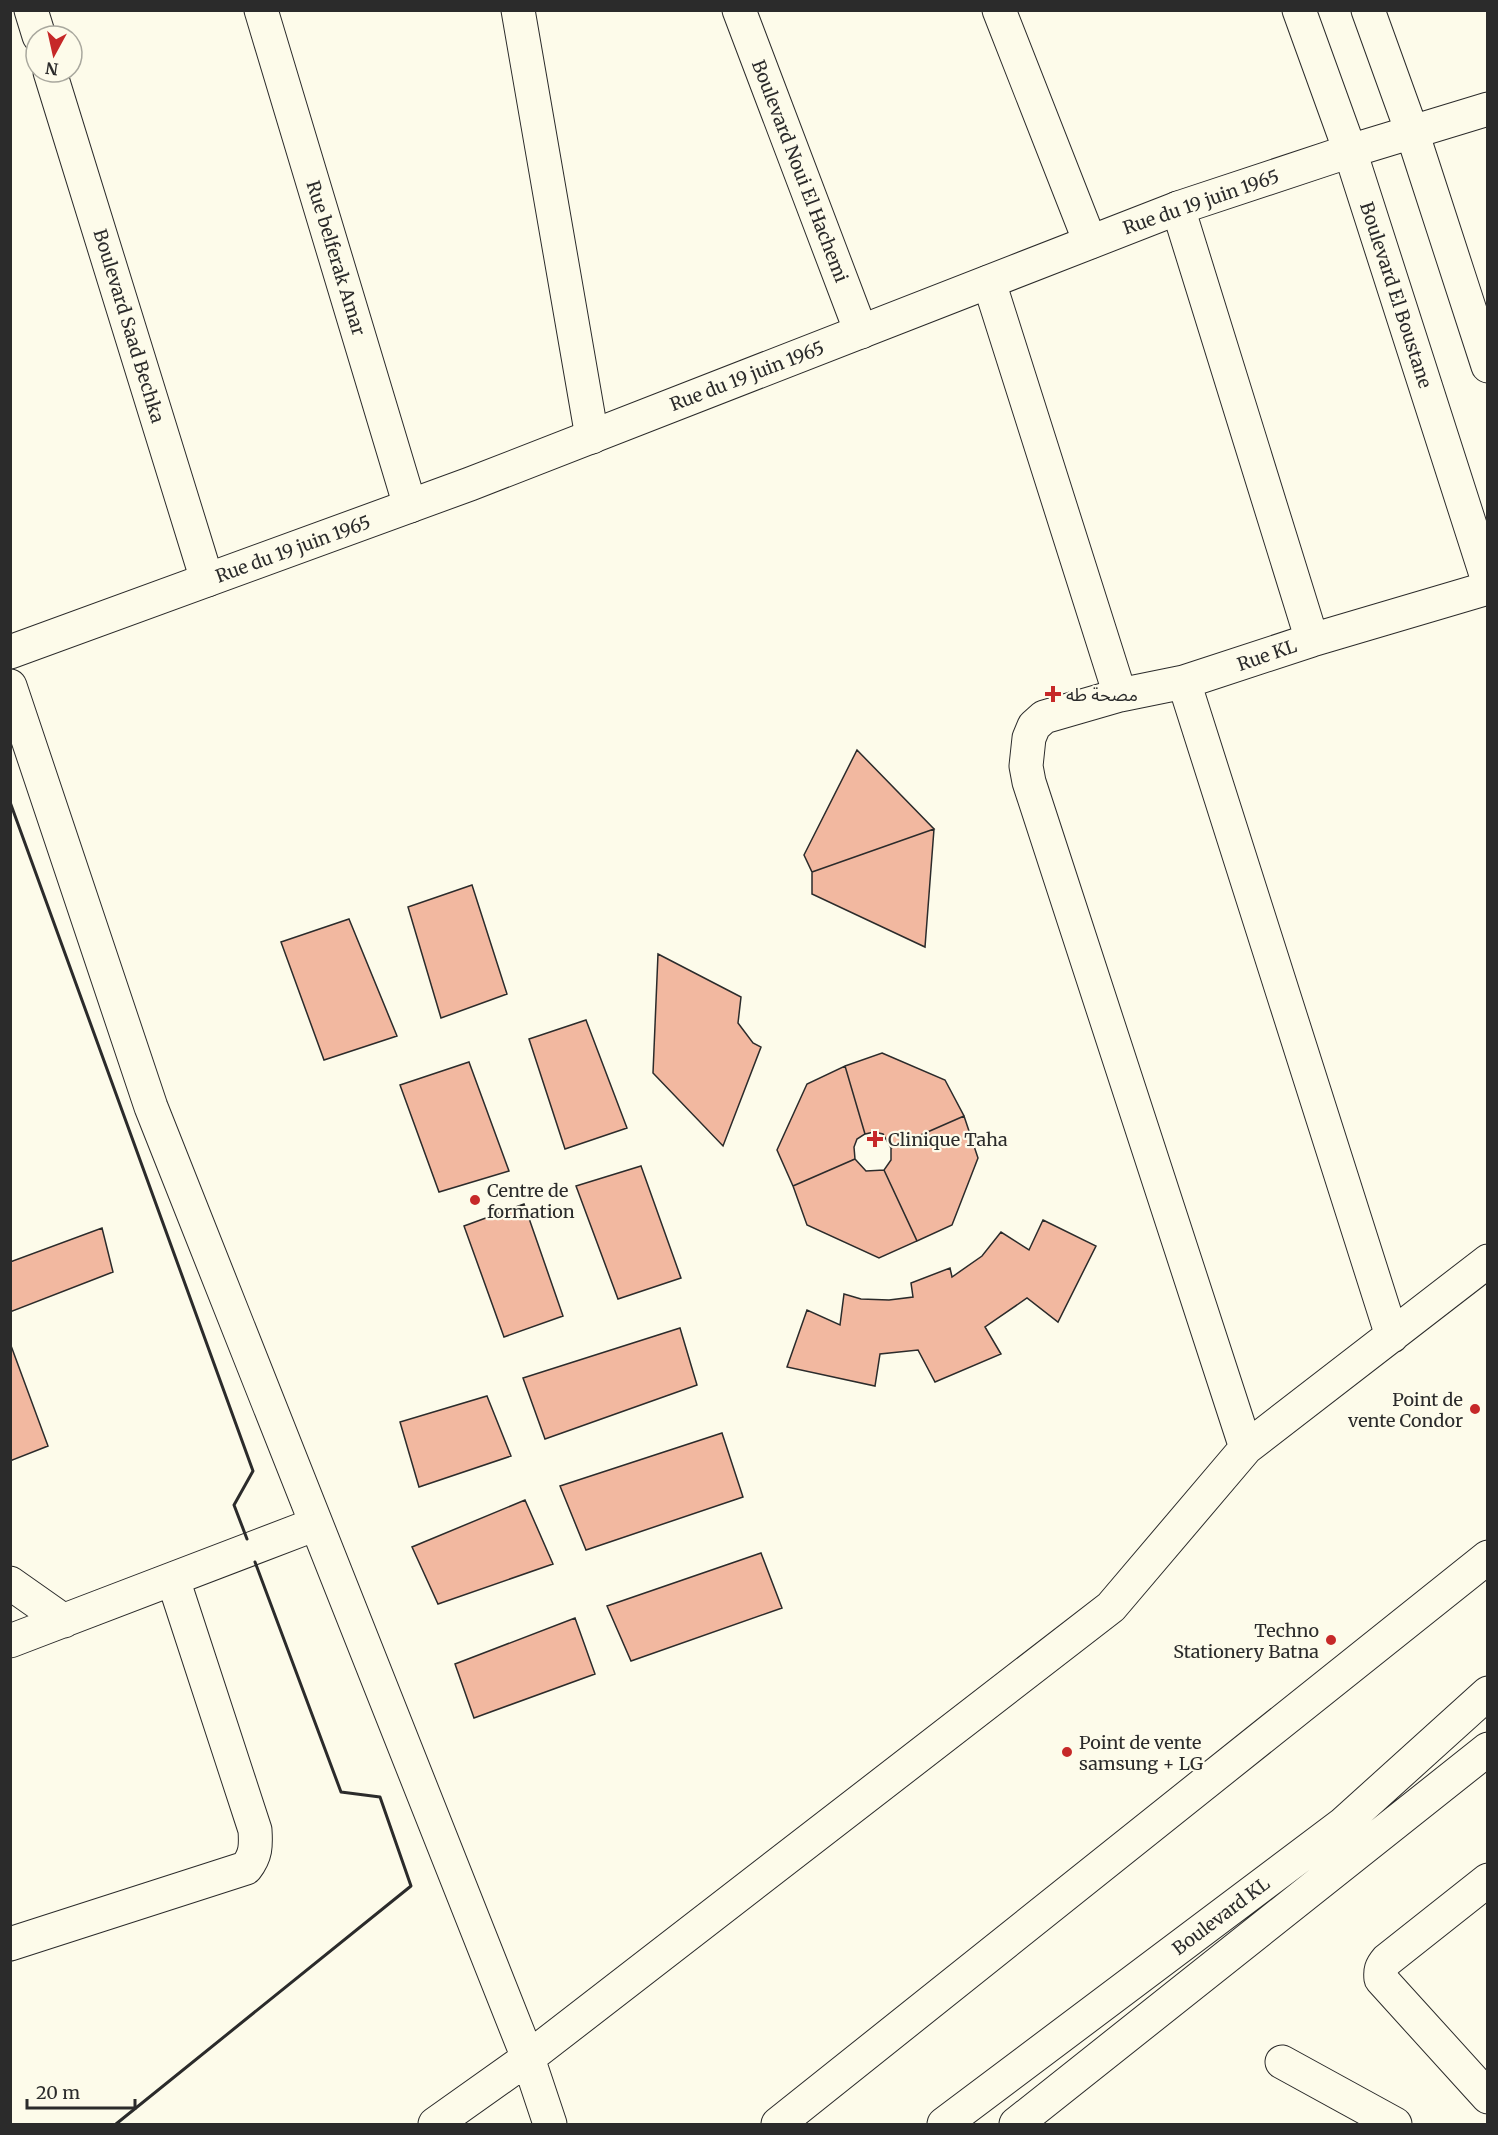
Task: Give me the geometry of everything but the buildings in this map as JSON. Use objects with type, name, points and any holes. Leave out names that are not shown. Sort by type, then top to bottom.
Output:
[{"type":"street","name":"Rue belferak Amar","points":[[261,10],[410,506]]},
{"type":"street","points":[[518,10],[592,437]]},
{"type":"street","name":"Boulevard Noui El Hachemi","points":[[739,10],[861,332]]},
{"type":"street","points":[[999,10],[1090,242]]},
{"type":"street","name":"Boulevard El Boustane","points":[[1299,10],[1350,151],[1488,581]]},
{"type":"street","points":[[1368,10],[1412,132],[1488,366]]},
{"type":"street","name":"Boulevard Saad Bechka","points":[[54,84],[207,580]]},
{"type":"street","name":"Rue du 19 juin 1965","points":[[10,652],[592,437],[1178,208],[1350,151],[1488,109]]},
{"type":"street","points":[[1178,208],[1312,639]]},
{"type":"street","points":[[989,282],[1120,695]]},
{"type":"street","name":"Rue KL","points":[[1246,1448],[1029,782],[1026,766],[1029,738],[1034,726],[1044,717],[1120,695],[1184,682],[1312,639],[1488,588]]},
{"type":"street","points":[[1184,682],[1392,1336]]},
{"type":"street","points":[[10,686],[151,1107],[528,2058],[550,2124]]},
{"type":"street","points":[[435,2124],[528,2058],[1111,1607],[1246,1448],[1488,1261]]},
{"type":"street","points":[[10,1641],[316,1524]]},
{"type":"street","points":[[778,2124],[1488,1557]]},
{"type":"street","points":[[10,1944],[246,1868],[254,1857],[255,1830],[173,1579]]},
{"type":"street","points":[[10,1583],[64,1621]]},
{"type":"street","name":"Boulevard KL","points":[[944,2124],[1343,1824],[1488,1694]]},
{"type":"street","name":"Boulevard KL","points":[[1016,2124],[1488,1749]]},
{"type":"street","points":[[1483,2084],[1381,1979],[1380,1972],[1387,1960],[1488,1880]]},
{"type":"street","points":[[1282,2062],[1395,2124]]},
{"type":"wall","points":[[10,802],[253,1471],[234,1505],[247,1539]]},
{"type":"wall","points":[[116,2124],[411,1886],[380,1797],[341,1792],[255,1562]]},
{"type":"place","name":"مصحة طه","points":[[1053,694]]},
{"type":"place","name":"Clinique Taha","points":[[875,1139]]},
{"type":"place","name":"Centre de formation","points":[[475,1200]]},
{"type":"place","name":"Point de vente Condor","points":[[1475,1409]]},
{"type":"place","name":"Techno Stationery Batna","points":[[1331,1640]]},
{"type":"place","name":"Point de vente samsung + LG","points":[[1067,1752]]}]
